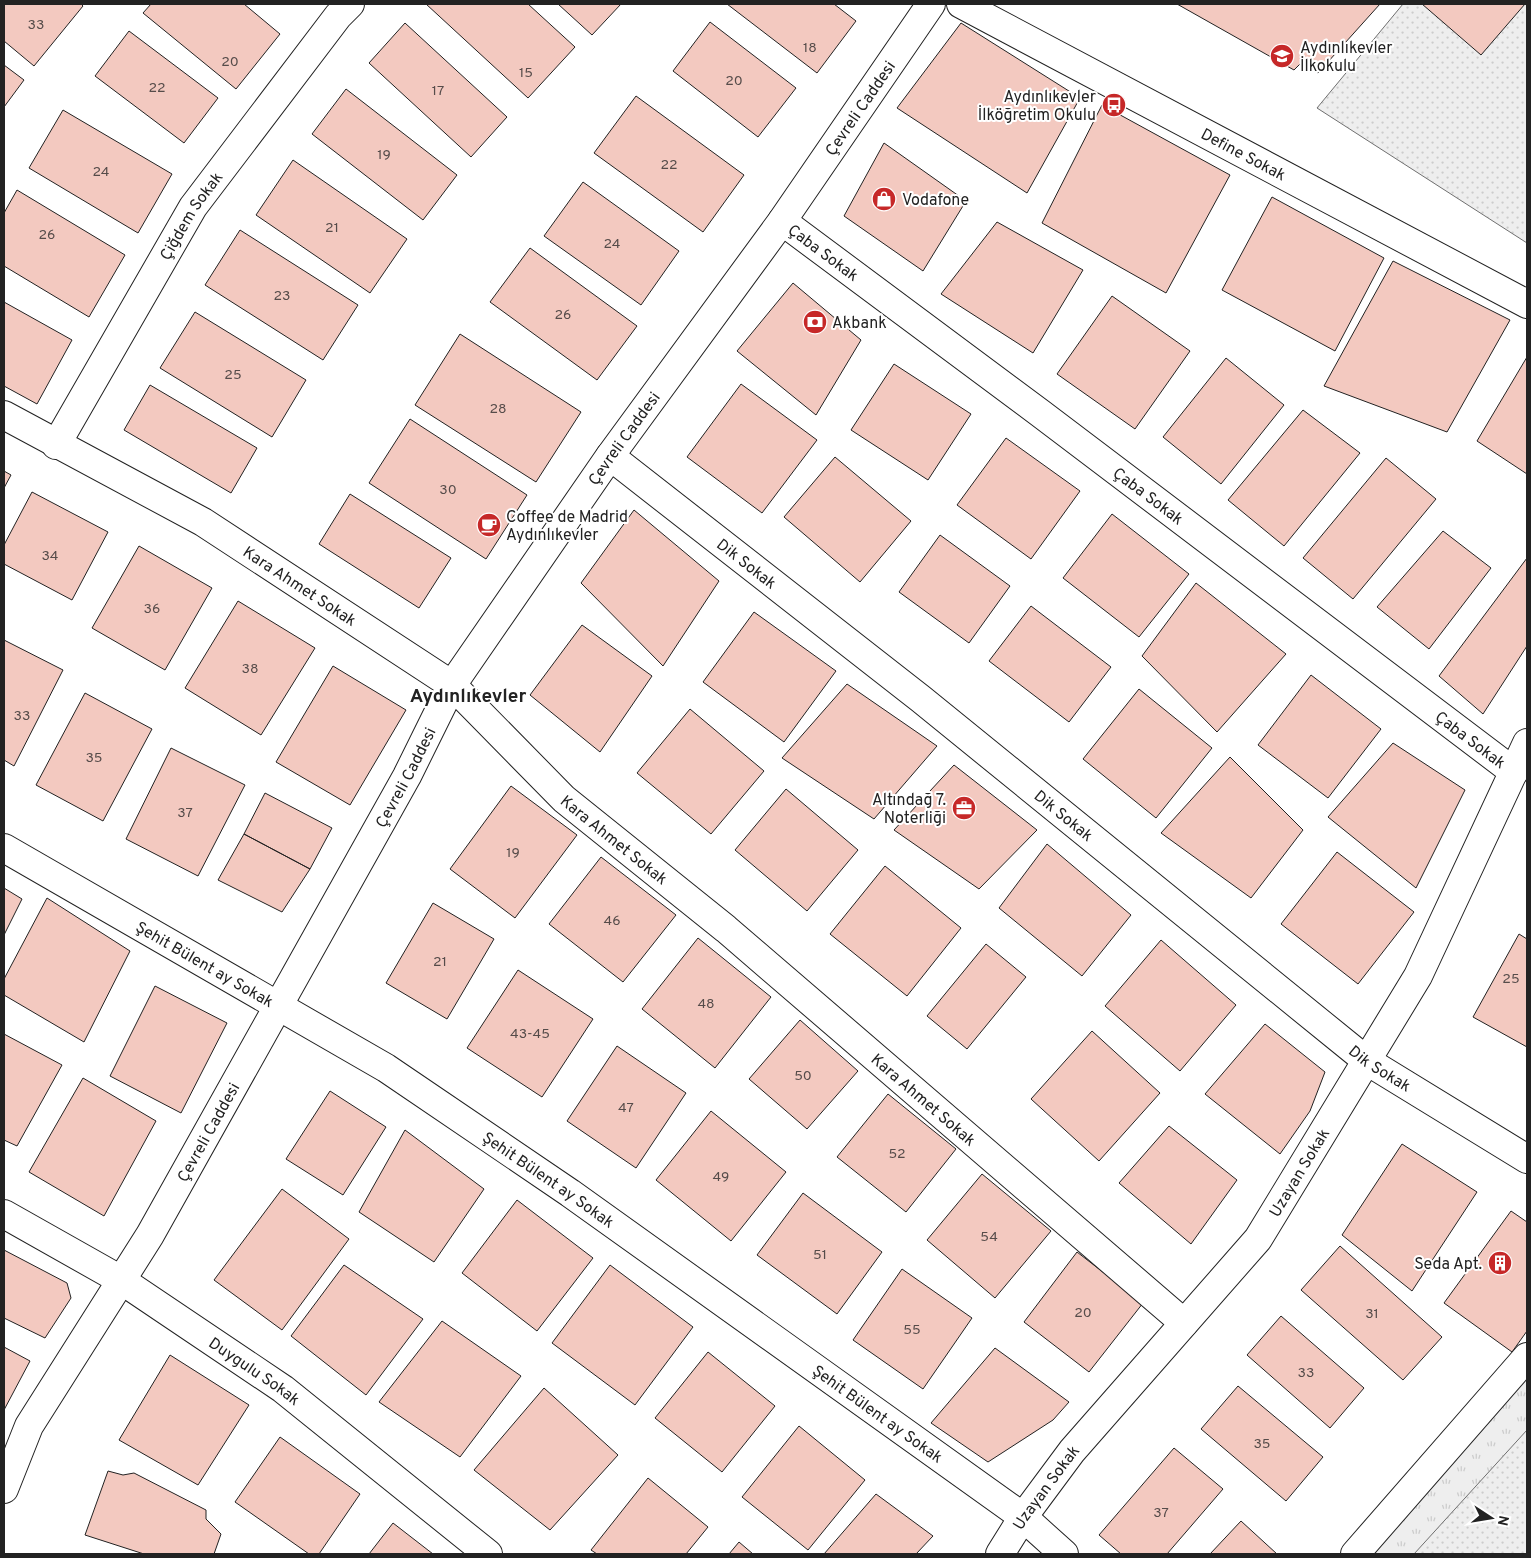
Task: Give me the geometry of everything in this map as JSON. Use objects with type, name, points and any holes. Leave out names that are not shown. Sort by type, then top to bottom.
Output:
[{"type":"street","name":"Çiğdem Sokak","points":[[56,445],[193,207],[338,16],[350,4]]},
{"type":"street","name":"Çevreli Caddesi","points":[[4,1488],[29,1426],[150,1235],[408,776],[452,685],[610,456],[782,221],[931,4]]},
{"type":"street","name":"Define Sokak","points":[[961,4],[1527,304]]},
{"type":"street","name":"Çaba Sokak","points":[[782,221],[1040,413],[1514,772]]},
{"type":"street","name":"Kara Ahmet Sokak","points":[[4,415],[56,445],[203,522],[452,685],[564,799],[726,929],[1184,1323]]},
{"type":"street","name":"Dik Sokak","points":[[610,456],[921,699],[1367,1061],[1527,1158]]},
{"type":"street","name":"Uzayan Sokak","points":[[1000,1554],[1023,1517],[1072,1451],[1258,1239],[1418,976],[1527,743]]},
{"type":"street","name":"Şehit Bülent ay Sokak","points":[[4,848],[386,1068],[570,1193],[1023,1517],[1064,1554]]},
{"type":"street","name":"Duygulu Sokak","points":[[4,1214],[121,1280],[283,1389],[488,1554]]},
{"type":"street","points":[[1356,1554],[1527,1357]]},
{"type":"green space","points":[[1403,4],[1527,4],[1527,243],[1317,108]]},
{"type":"green space","points":[[1527,1357],[1527,1554],[1355,1554]]},
{"type":"green space","points":[[1527,1430],[1527,1554],[1414,1554]]},
{"type":"building","points":[[4,4],[81,4],[83,6],[34,66],[4,41]]},
{"type":"building","points":[[151,4],[244,4],[280,34],[236,89],[143,13]]},
{"type":"building","points":[[426,4],[528,4],[575,47],[528,98]]},
{"type":"building","points":[[558,4],[621,4],[592,35]]},
{"type":"building","points":[[727,4],[834,4],[856,21],[817,73]]},
{"type":"building","points":[[1177,4],[1380,4],[1318,73],[1303,61],[1294,70]]},
{"type":"building","points":[[1422,4],[1525,4],[1481,55]]},
{"type":"building","points":[[710,22],[796,88],[758,137],[673,71]]},
{"type":"building","points":[[405,23],[507,117],[471,157],[369,63]]},
{"type":"building","points":[[961,23],[1080,98],[1027,193],[897,108]]},
{"type":"building","points":[[129,31],[218,98],[184,143],[95,76]]},
{"type":"building","points":[[4,65],[24,80],[4,107]]},
{"type":"building","points":[[346,89],[457,175],[423,220],[312,134]]},
{"type":"building","points":[[636,96],[744,175],[703,232],[594,153]]},
{"type":"building","points":[[1102,105],[1230,175],[1166,293],[1042,223]]},
{"type":"building","points":[[63,110],[172,174],[138,233],[29,168]]},
{"type":"building","points":[[884,143],[966,201],[923,271],[844,216]]},
{"type":"building","points":[[293,160],[407,239],[370,293],[256,215]]},
{"type":"building","points":[[583,182],[679,251],[641,305],[544,236]]},
{"type":"building","points":[[17,190],[125,255],[89,317],[4,266],[4,213]]},
{"type":"building","points":[[1272,197],[1384,258],[1335,351],[1222,290]]},
{"type":"building","points":[[997,222],[1083,270],[1033,353],[941,294]]},
{"type":"building","points":[[240,230],[358,305],[323,360],[205,285]]},
{"type":"building","points":[[530,248],[637,326],[597,380],[490,302]]},
{"type":"building","points":[[1393,261],[1510,320],[1447,432],[1324,386]]},
{"type":"building","points":[[793,283],[861,340],[816,415],[737,351]]},
{"type":"building","points":[[1112,296],[1190,351],[1135,429],[1057,374]]},
{"type":"building","points":[[4,302],[72,340],[37,404],[4,386]]},
{"type":"building","points":[[195,312],[306,380],[272,437],[160,368]]},
{"type":"building","points":[[460,334],[581,412],[536,482],[415,405]]},
{"type":"building","points":[[1527,357],[1527,474],[1477,441]]},
{"type":"building","points":[[1226,358],[1284,405],[1221,484],[1163,437]]},
{"type":"building","points":[[894,364],[971,414],[928,480],[851,430]]},
{"type":"building","points":[[741,384],[817,440],[762,513],[687,457]]},
{"type":"building","points":[[150,385],[257,448],[231,493],[124,430]]},
{"type":"building","points":[[1303,410],[1360,453],[1284,546],[1228,500]]},
{"type":"building","points":[[410,419],[527,495],[486,559],[369,483]]},
{"type":"building","points":[[1006,438],[1080,491],[1031,559],[957,505]]},
{"type":"building","points":[[835,457],[911,521],[860,582],[784,517]]},
{"type":"building","points":[[1386,458],[1436,499],[1353,599],[1303,558]]},
{"type":"building","points":[[4,471],[11,475],[4,488]]},
{"type":"building","points":[[32,492],[108,532],[72,600],[4,564],[4,545]]},
{"type":"building","points":[[350,494],[451,558],[419,608],[319,544]]},
{"type":"building","points":[[634,510],[719,581],[663,666],[581,583]]},
{"type":"building","points":[[1112,514],[1189,574],[1139,637],[1063,578]]},
{"type":"building","points":[[1443,531],[1491,568],[1429,649],[1377,607]]},
{"type":"building","points":[[940,535],[1010,586],[969,643],[899,592]]},
{"type":"building","points":[[139,546],[212,588],[165,670],[92,628]]},
{"type":"building","points":[[1527,558],[1527,646],[1483,714],[1439,676]]},
{"type":"building","points":[[1196,583],[1286,654],[1217,732],[1142,656]]},
{"type":"building","points":[[238,601],[315,648],[261,735],[185,688]]},
{"type":"building","points":[[1031,606],[1111,667],[1069,722],[989,661]]},
{"type":"building","points":[[754,612],[836,671],[784,742],[703,682]]},
{"type":"building","points":[[582,625],[652,676],[600,752],[530,695]]},
{"type":"building","points":[[4,640],[63,670],[14,766],[4,760]]},
{"type":"building","points":[[333,666],[406,710],[350,805],[276,762]]},
{"type":"building","points":[[1311,675],[1381,729],[1328,798],[1258,745]]},
{"type":"building","points":[[847,684],[937,746],[874,819],[782,758]]},
{"type":"building","points":[[1139,689],[1212,748],[1156,818],[1083,759]]},
{"type":"building","points":[[85,693],[152,729],[103,821],[36,785]]},
{"type":"building","points":[[690,709],[764,771],[711,834],[637,773]]},
{"type":"building","points":[[1393,743],[1465,790],[1416,888],[1328,817]]},
{"type":"building","points":[[171,748],[245,785],[198,876],[126,839]]},
{"type":"building","points":[[1230,757],[1303,830],[1251,898],[1161,833]]},
{"type":"building","points":[[954,765],[1037,830],[979,889],[894,830]]},
{"type":"building","points":[[511,786],[577,835],[515,918],[450,869]]},
{"type":"building","points":[[786,789],[858,850],[807,911],[735,850]]},
{"type":"building","points":[[265,793],[332,828],[310,869],[244,834]]},
{"type":"building","points":[[244,834],[310,869],[282,912],[218,880]]},
{"type":"building","points":[[1047,844],[1131,915],[1082,976],[999,908]]},
{"type":"building","points":[[1337,852],[1414,912],[1358,984],[1281,924]]},
{"type":"building","points":[[601,857],[676,915],[623,982],[549,924]]},
{"type":"building","points":[[885,866],[961,928],[907,996],[830,934]]},
{"type":"building","points":[[4,888],[22,899],[4,935]]},
{"type":"building","points":[[47,898],[130,951],[84,1042],[4,995],[4,979]]},
{"type":"building","points":[[433,903],[494,939],[447,1019],[386,983]]},
{"type":"building","points":[[1519,934],[1527,939],[1527,1047],[1473,1017]]},
{"type":"building","points":[[698,938],[771,997],[715,1068],[642,1009]]},
{"type":"building","points":[[1161,940],[1236,1005],[1180,1071],[1105,1006]]},
{"type":"building","points":[[986,944],[1026,977],[967,1049],[927,1016]]},
{"type":"building","points":[[518,970],[593,1019],[542,1097],[467,1048]]},
{"type":"building","points":[[155,986],[227,1023],[181,1113],[110,1076]]},
{"type":"building","points":[[800,1020],[858,1071],[807,1129],[749,1079]]},
{"type":"building","points":[[1265,1024],[1325,1072],[1310,1111],[1280,1154],[1205,1094]]},
{"type":"building","points":[[1092,1031],[1160,1093],[1099,1161],[1031,1099]]},
{"type":"building","points":[[4,1034],[62,1065],[17,1146],[4,1140]]},
{"type":"building","points":[[617,1046],[686,1093],[636,1168],[567,1121]]},
{"type":"building","points":[[83,1078],[156,1121],[104,1216],[29,1172]]},
{"type":"building","points":[[330,1091],[386,1127],[343,1195],[286,1159]]},
{"type":"building","points":[[888,1094],[956,1149],[906,1212],[837,1157]]},
{"type":"building","points":[[711,1111],[786,1172],[731,1241],[656,1180]]},
{"type":"building","points":[[1169,1126],[1237,1180],[1191,1244],[1119,1183]]},
{"type":"building","points":[[405,1130],[484,1189],[434,1262],[359,1212]]},
{"type":"building","points":[[1402,1144],[1477,1192],[1412,1291],[1342,1235]]},
{"type":"building","points":[[982,1174],[1051,1231],[995,1298],[927,1240]]},
{"type":"building","points":[[282,1189],[349,1239],[282,1330],[214,1280]]},
{"type":"building","points":[[803,1193],[882,1252],[837,1314],[757,1255]]},
{"type":"building","points":[[517,1200],[593,1258],[537,1331],[462,1273]]},
{"type":"building","name":"Seda Apt.","points":[[1511,1211],[1527,1222],[1527,1331],[1512,1352],[1444,1303]]},
{"type":"building","points":[[1340,1246],[1442,1337],[1403,1380],[1301,1290]]},
{"type":"building","points":[[4,1250],[67,1283],[71,1298],[45,1338],[4,1318]]},
{"type":"building","points":[[1077,1252],[1143,1303],[1089,1372],[1024,1322]]},
{"type":"building","points":[[344,1265],[423,1319],[366,1395],[291,1336]]},
{"type":"building","points":[[610,1265],[693,1327],[635,1405],[552,1343]]},
{"type":"building","points":[[902,1269],[972,1318],[923,1389],[853,1340]]},
{"type":"building","points":[[1281,1316],[1364,1388],[1330,1428],[1247,1355]]},
{"type":"building","points":[[442,1321],[521,1376],[460,1457],[379,1402]]},
{"type":"building","points":[[4,1347],[30,1361],[4,1410]]},
{"type":"building","points":[[995,1348],[1069,1402],[1053,1420],[988,1462],[931,1423]]},
{"type":"building","points":[[708,1352],[775,1406],[722,1472],[655,1418]]},
{"type":"building","points":[[170,1355],[249,1405],[198,1485],[119,1440]]},
{"type":"building","points":[[1238,1386],[1323,1457],[1286,1501],[1201,1429]]},
{"type":"building","points":[[544,1388],[618,1455],[550,1530],[474,1470]]},
{"type":"building","points":[[799,1426],[865,1480],[808,1550],[742,1497]]},
{"type":"building","points":[[280,1437],[360,1494],[319,1554],[309,1554],[235,1502]]},
{"type":"building","points":[[1174,1448],[1223,1489],[1167,1554],[1121,1554],[1099,1535]]},
{"type":"building","points":[[108,1471],[123,1475],[134,1473],[206,1510],[206,1519],[221,1534],[214,1554],[144,1554],[85,1535]]},
{"type":"building","points":[[648,1478],[708,1527],[686,1554],[597,1554],[591,1550]]},
{"type":"building","points":[[876,1494],[933,1536],[916,1554],[824,1554]]},
{"type":"building","points":[[1241,1521],[1277,1554],[1210,1554]]},
{"type":"building","points":[[393,1523],[433,1554],[369,1554]]},
{"type":"building","points":[[739,1542],[753,1554],[729,1554]]},
{"type":"place","name":"Aydınlıkevler İlkokulu","points":[[1282,56]]},
{"type":"place","name":"Aydınlıkevler İlköğretim Okulu","points":[[1114,105]]},
{"type":"place","name":"Vodafone","points":[[884,199]]},
{"type":"place","name":"Akbank","points":[[815,322]]},
{"type":"place","name":"Coffee de Madrid Aydınlıkevler","points":[[489,525]]},
{"type":"place","name":"Altındağ 7. Noterliği","points":[[964,808]]},
{"type":"place","name":"Seda Apt.","points":[[1500,1263]]},
{"type":"district","name":"Aydınlıkevler","points":[[468,695]]}]
